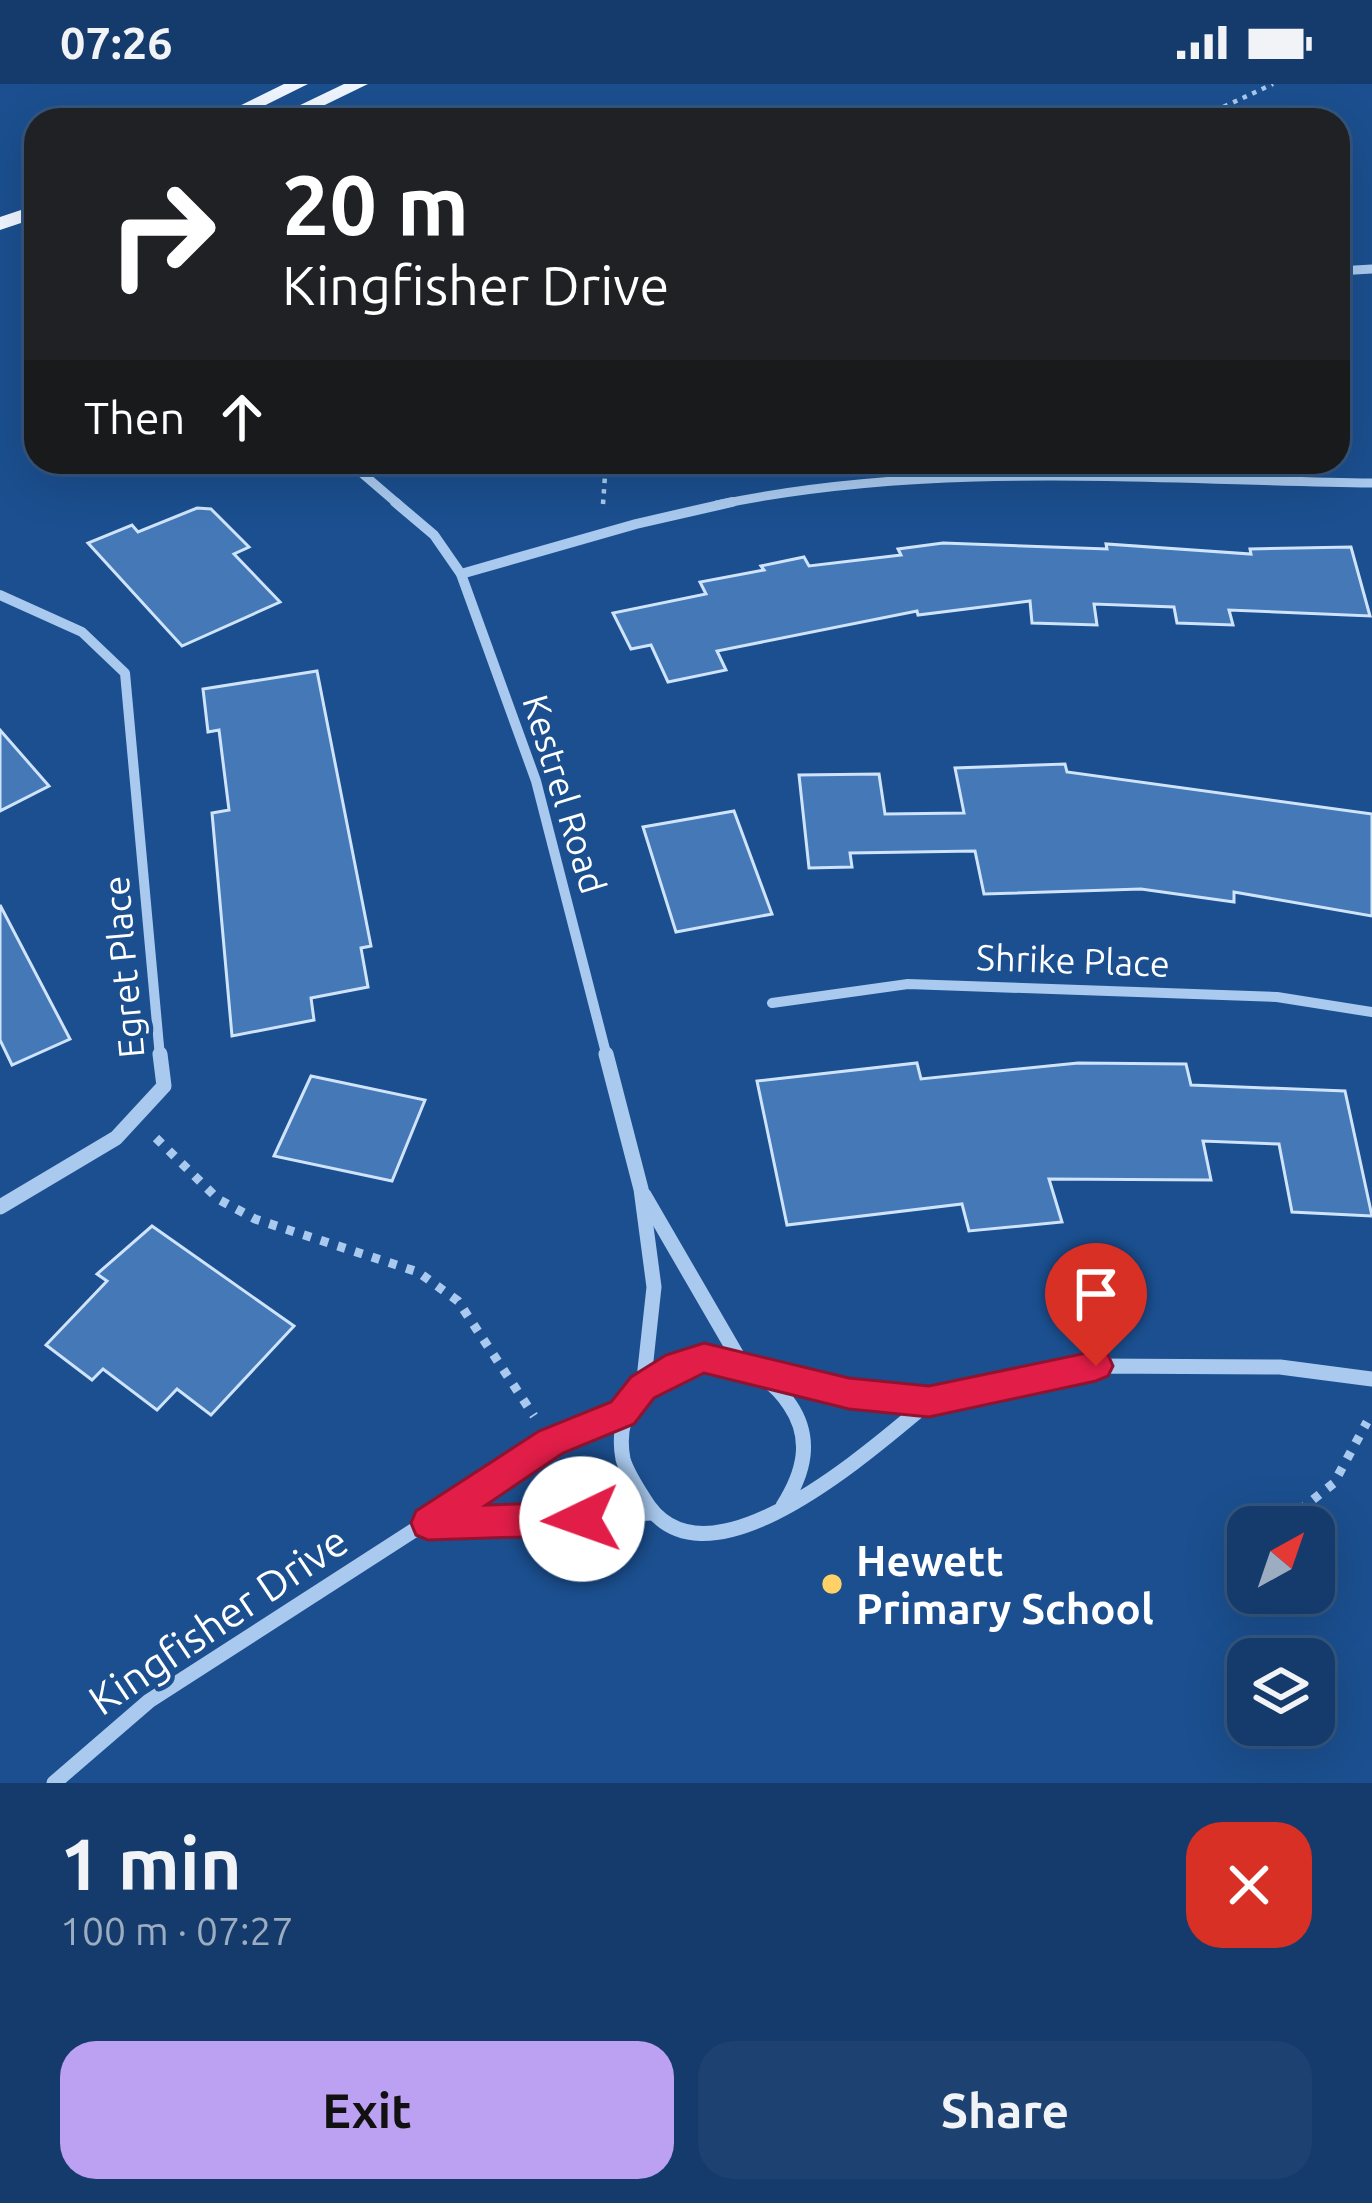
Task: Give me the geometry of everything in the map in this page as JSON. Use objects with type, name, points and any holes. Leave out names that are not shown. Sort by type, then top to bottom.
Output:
[{"type":"main road","points":[[246,108],[299,84]]},
{"type":"main road","points":[[305,108],[359,84]]},
{"type":"street","name":"Kestrel Road","points":[[363,474],[434,535],[461,574],[536,781],[640,1189],[654,1287],[643,1388]]},
{"type":"street","points":[[461,574],[647,518],[815,489],[993,478],[1372,484]]},
{"type":"street","name":"Egret Place","points":[[0,595],[72,622],[100,643],[125,674],[164,1086],[116,1138],[0,1207]]},
{"type":"street","name":"Shrike Place","points":[[772,1003],[908,984],[1276,997],[1372,1012]]},
{"type":"street","name":"Kestrel Road","points":[[640,1189],[742,1364]]},
{"type":"street","points":[[929,1402],[872,1448],[784,1506],[760,1521],[723,1534],[689,1531],[652,1513],[628,1480],[619,1451],[622,1413],[643,1388],[677,1366],[704,1358],[849,1394],[929,1402],[1096,1366],[1280,1367],[1372,1379]]},
{"type":"street","points":[[771,1377],[794,1405],[806,1436],[803,1467],[784,1506]]},
{"type":"street","name":"Kingfisher Drive","points":[[54,1783],[149,1701],[551,1442],[622,1413]]},
{"type":"street","points":[[428,1523],[652,1513]]},
{"type":"path","points":[[1221,108],[1273,84]]},
{"type":"path","points":[[602,511],[605,474]]},
{"type":"path","points":[[134,1120],[180,1156],[190,1174],[218,1199],[255,1219],[418,1272],[458,1301],[551,1442]]},
{"type":"path","points":[[1305,1506],[1334,1483],[1367,1422]]},
{"type":"building","points":[[197,508],[211,509],[249,547],[234,554],[280,602],[182,646],[88,543],[132,525],[138,532]]},
{"type":"building","points":[[943,543],[1107,549],[1106,544],[1251,554],[1250,549],[1351,547],[1370,616],[1229,610],[1233,625],[1177,623],[1174,607],[1094,604],[1097,625],[1032,623],[1030,601],[918,615],[917,611],[717,651],[726,670],[668,682],[651,645],[631,649],[613,613],[706,594],[700,582],[764,570],[761,566],[804,557],[809,566],[901,555],[898,549]]},
{"type":"building","points":[[317,671],[371,946],[361,948],[368,987],[311,998],[314,1020],[232,1036],[212,813],[229,810],[219,730],[208,732],[203,689]]},
{"type":"building","points":[[0,730],[49,786],[0,811]]},
{"type":"building","points":[[1065,764],[1067,772],[1372,814],[1372,916],[1234,892],[1234,902],[1141,889],[984,894],[975,851],[850,853],[852,867],[809,868],[799,775],[879,774],[885,814],[964,813],[955,768]]},
{"type":"building","points":[[734,811],[772,914],[676,932],[643,827]]},
{"type":"building","points":[[0,905],[70,1039],[12,1065],[0,1040]]},
{"type":"building","points":[[917,1063],[921,1079],[1078,1063],[1186,1064],[1191,1085],[1345,1091],[1372,1216],[1292,1212],[1279,1144],[1203,1141],[1211,1180],[1049,1179],[1062,1222],[969,1231],[962,1204],[787,1225],[757,1081]]},
{"type":"building","points":[[311,1076],[425,1100],[392,1181],[274,1156]]},
{"type":"building","points":[[152,1226],[294,1326],[211,1415],[177,1389],[157,1410],[103,1369],[92,1380],[46,1345],[107,1281],[97,1274]]},
{"type":"place","name":"Hewett Primary School","points":[[832,1584]]},
{"type":"route","points":[[582,1519],[428,1523],[551,1442],[622,1413],[643,1388],[677,1366],[704,1358],[849,1394],[929,1402],[1096,1366]]}]
